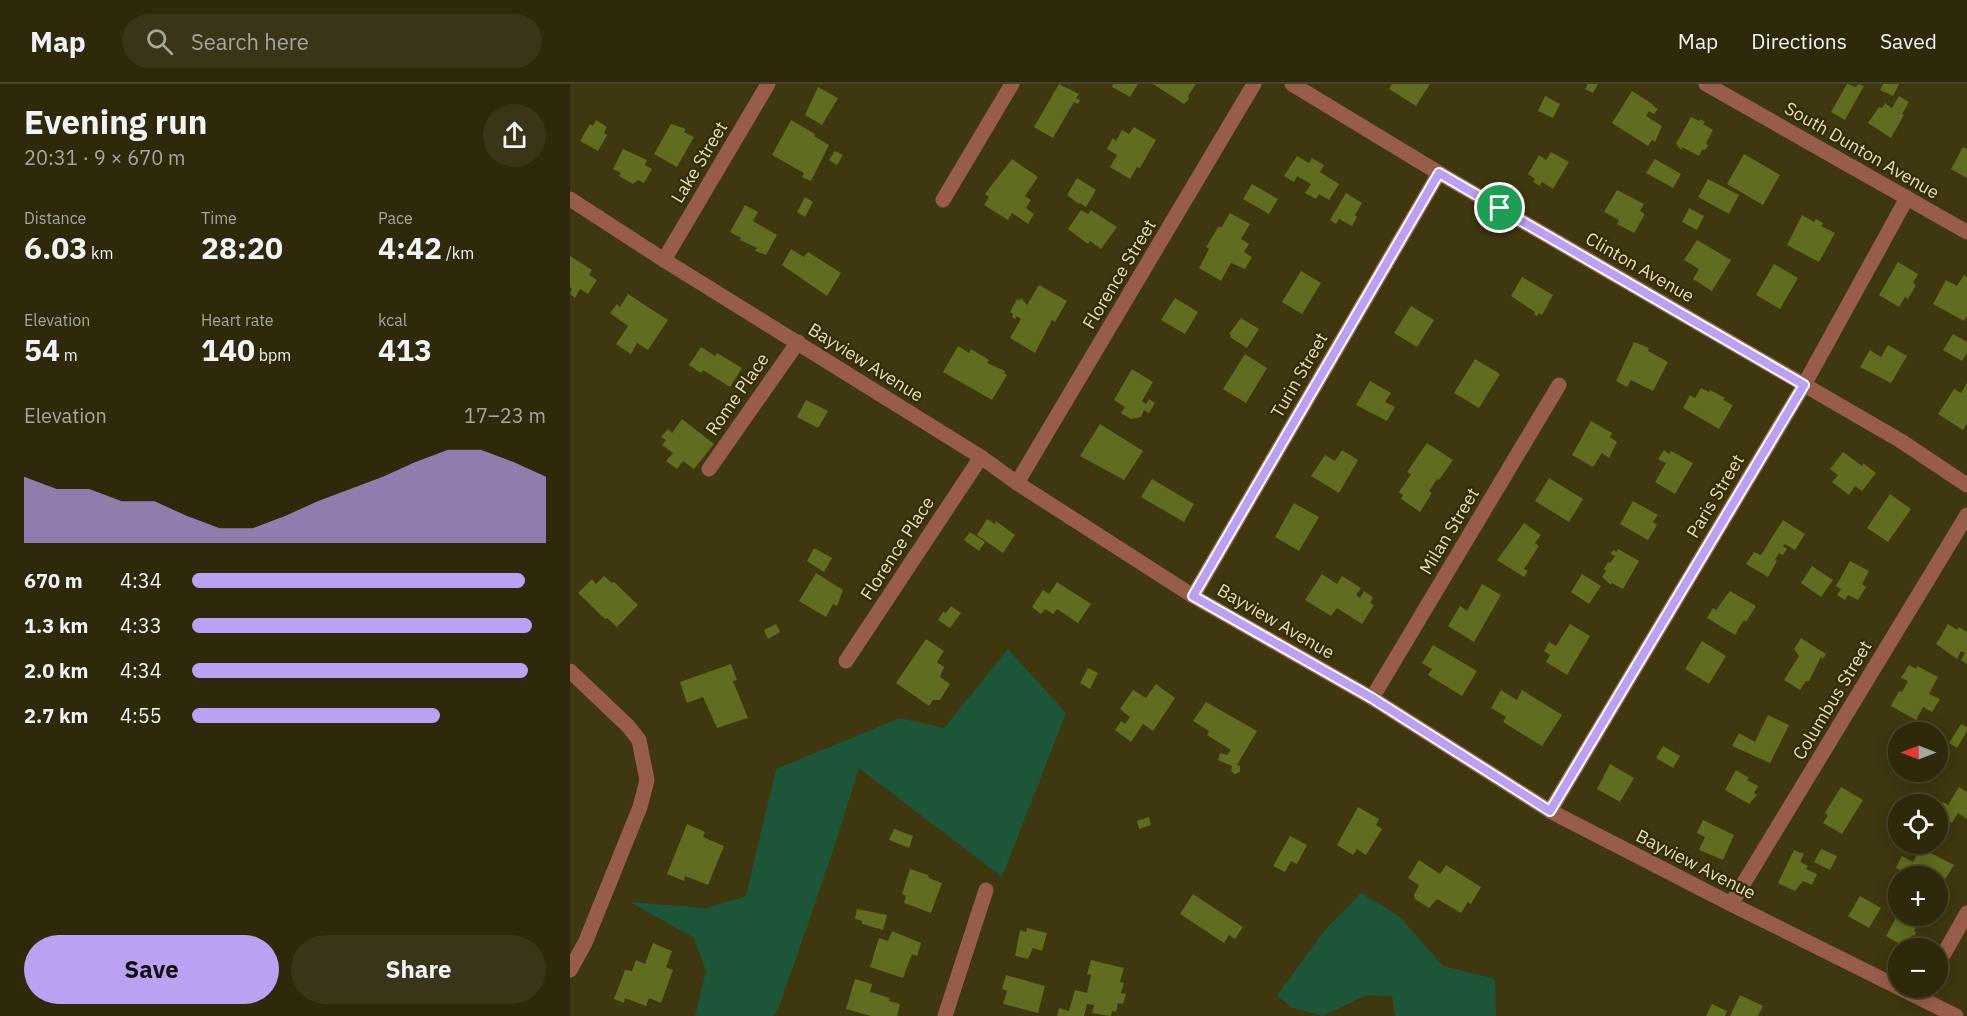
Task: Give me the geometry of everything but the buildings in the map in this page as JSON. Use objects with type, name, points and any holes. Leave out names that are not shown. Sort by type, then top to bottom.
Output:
[{"type":"street","name":"Lake Street","points":[[664,260],[768,84]]},
{"type":"street","points":[[943,200],[1012,84]]},
{"type":"street","name":"Florence Street","points":[[1017,483],[1254,84]]},
{"type":"street","name":"Clinton Avenue","points":[[1292,84],[1439,173],[1901,441],[1967,485]]},
{"type":"street","name":"South Dunton Avenue","points":[[1706,84],[1967,232]]},
{"type":"street","name":"Turin Street","points":[[1193,596],[1439,173]]},
{"type":"street","name":"Paris Street","points":[[1550,811],[1804,385],[1907,198]]},
{"type":"street","name":"Bayview Avenue","points":[[570,199],[981,457],[1017,483],[1193,596],[1372,698],[1550,811],[1731,904],[1888,976]]},
{"type":"street","name":"Rome Place","points":[[709,469],[798,342]]},
{"type":"street","name":"Milan Street","points":[[1372,698],[1560,385]]},
{"type":"street","name":"Florence Place","points":[[846,661],[981,457]]},
{"type":"street","name":"Columbus Street","points":[[1731,904],[1967,515]]},
{"type":"street","points":[[570,671],[628,726],[639,740],[647,780],[640,807],[585,943],[570,970]]},
{"type":"street","points":[[945,1016],[986,890]]},
{"type":"street","points":[[1948,946],[1967,913]]},
{"type":"street","name":"Bayview Avenue","points":[[1930,998],[1956,1016]]},
{"type":"green space","points":[[1008,649],[1066,713],[1002,877],[859,768],[778,1010],[772,1016],[695,1016],[706,971],[694,938],[630,902],[706,908],[746,896],[776,769],[900,718],[944,728]]},
{"type":"green space","points":[[1361,893],[1399,916],[1443,966],[1495,979],[1496,1016],[1395,1016],[1392,996],[1367,995],[1323,1016],[1293,1008],[1277,996],[1323,932]]},
{"type":"route","points":[[1439,173],[1500,208],[1804,385],[1550,811],[1372,698],[1193,596],[1439,173]]}]
